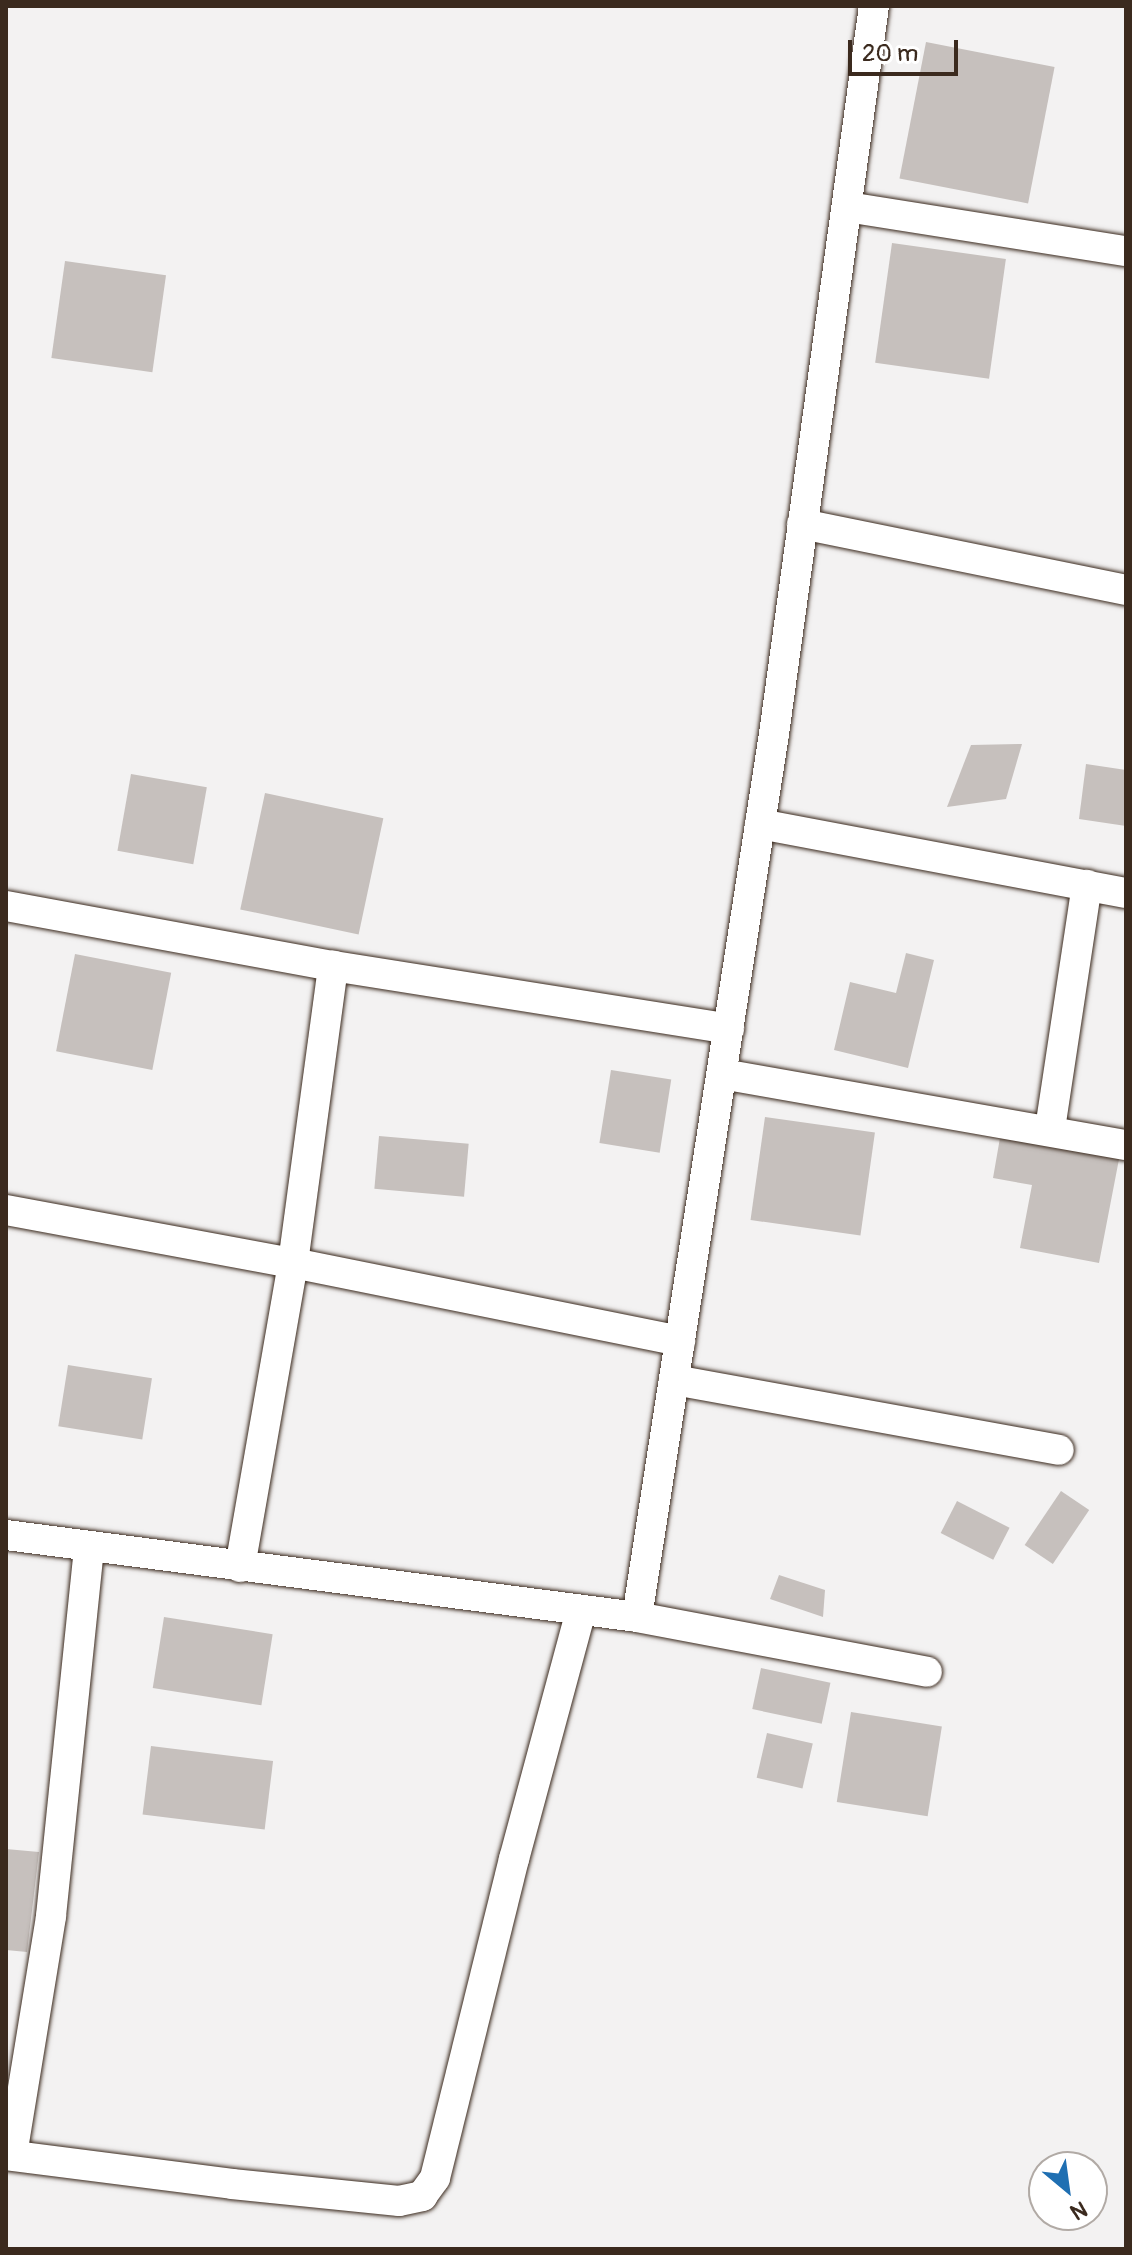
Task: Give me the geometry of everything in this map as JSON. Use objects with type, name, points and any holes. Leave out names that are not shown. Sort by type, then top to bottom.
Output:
[{"type":"street","points":[[637,1617],[760,824],[874,6]]},
{"type":"street","points":[[847,207],[1126,251]]},
{"type":"street","points":[[802,524],[1126,590]]},
{"type":"street","points":[[760,824],[1126,893]]},
{"type":"street","points":[[1050,1129],[1087,885]]},
{"type":"street","points":[[6,906],[333,966],[729,1029]]},
{"type":"street","points":[[240,1567],[293,1263],[333,966]]},
{"type":"street","points":[[722,1074],[1050,1129],[1126,1145]]},
{"type":"street","points":[[6,1210],[293,1263],[680,1341]]},
{"type":"street","points":[[674,1380],[1059,1450]]},
{"type":"street","points":[[6,1535],[637,1617],[927,1672]]},
{"type":"street","points":[[89,1547],[51,1916],[9,2155],[399,2201],[422,2196],[435,2178],[514,1859],[581,1611]]},
{"type":"building","points":[[926,42],[1055,67],[1028,203],[899,178]]},
{"type":"building","points":[[892,243],[1006,259],[989,379],[875,363]]},
{"type":"building","points":[[65,261],[166,275],[152,372],[51,358]]},
{"type":"building","points":[[1022,744],[1006,799],[947,807],[971,745]]},
{"type":"building","points":[[1086,764],[1126,770],[1126,826],[1079,819]]},
{"type":"building","points":[[131,774],[207,787],[193,864],[117,851]]},
{"type":"building","points":[[265,793],[383,818],[359,935],[240,909]]},
{"type":"building","points":[[906,953],[934,960],[908,1068],[834,1050],[850,982],[896,993]]},
{"type":"building","points":[[75,954],[171,973],[152,1070],[56,1051]]},
{"type":"building","points":[[611,1070],[671,1080],[660,1153],[599,1143]]},
{"type":"building","points":[[765,1117],[875,1132],[860,1235],[751,1220]]},
{"type":"building","points":[[1001,1132],[1120,1154],[1099,1263],[1020,1248],[1032,1185],[993,1178]]},
{"type":"building","points":[[379,1136],[469,1144],[464,1197],[374,1189]]},
{"type":"building","points":[[68,1365],[152,1378],[142,1440],[58,1426]]},
{"type":"building","points":[[1061,1491],[1089,1510],[1053,1564],[1025,1545]]},
{"type":"building","points":[[957,1501],[1010,1528],[993,1560],[941,1533]]},
{"type":"building","points":[[779,1575],[825,1590],[823,1617],[770,1599]]},
{"type":"building","points":[[164,1617],[273,1634],[261,1705],[153,1688]]},
{"type":"building","points":[[761,1668],[830,1683],[822,1724],[752,1709]]},
{"type":"building","points":[[851,1712],[942,1726],[928,1816],[837,1802]]},
{"type":"building","points":[[767,1733],[813,1744],[802,1788],[757,1778]]},
{"type":"building","points":[[151,1746],[273,1761],[265,1829],[143,1814]]},
{"type":"building","points":[[6,1849],[39,1852],[27,1952],[6,1950]]}]
